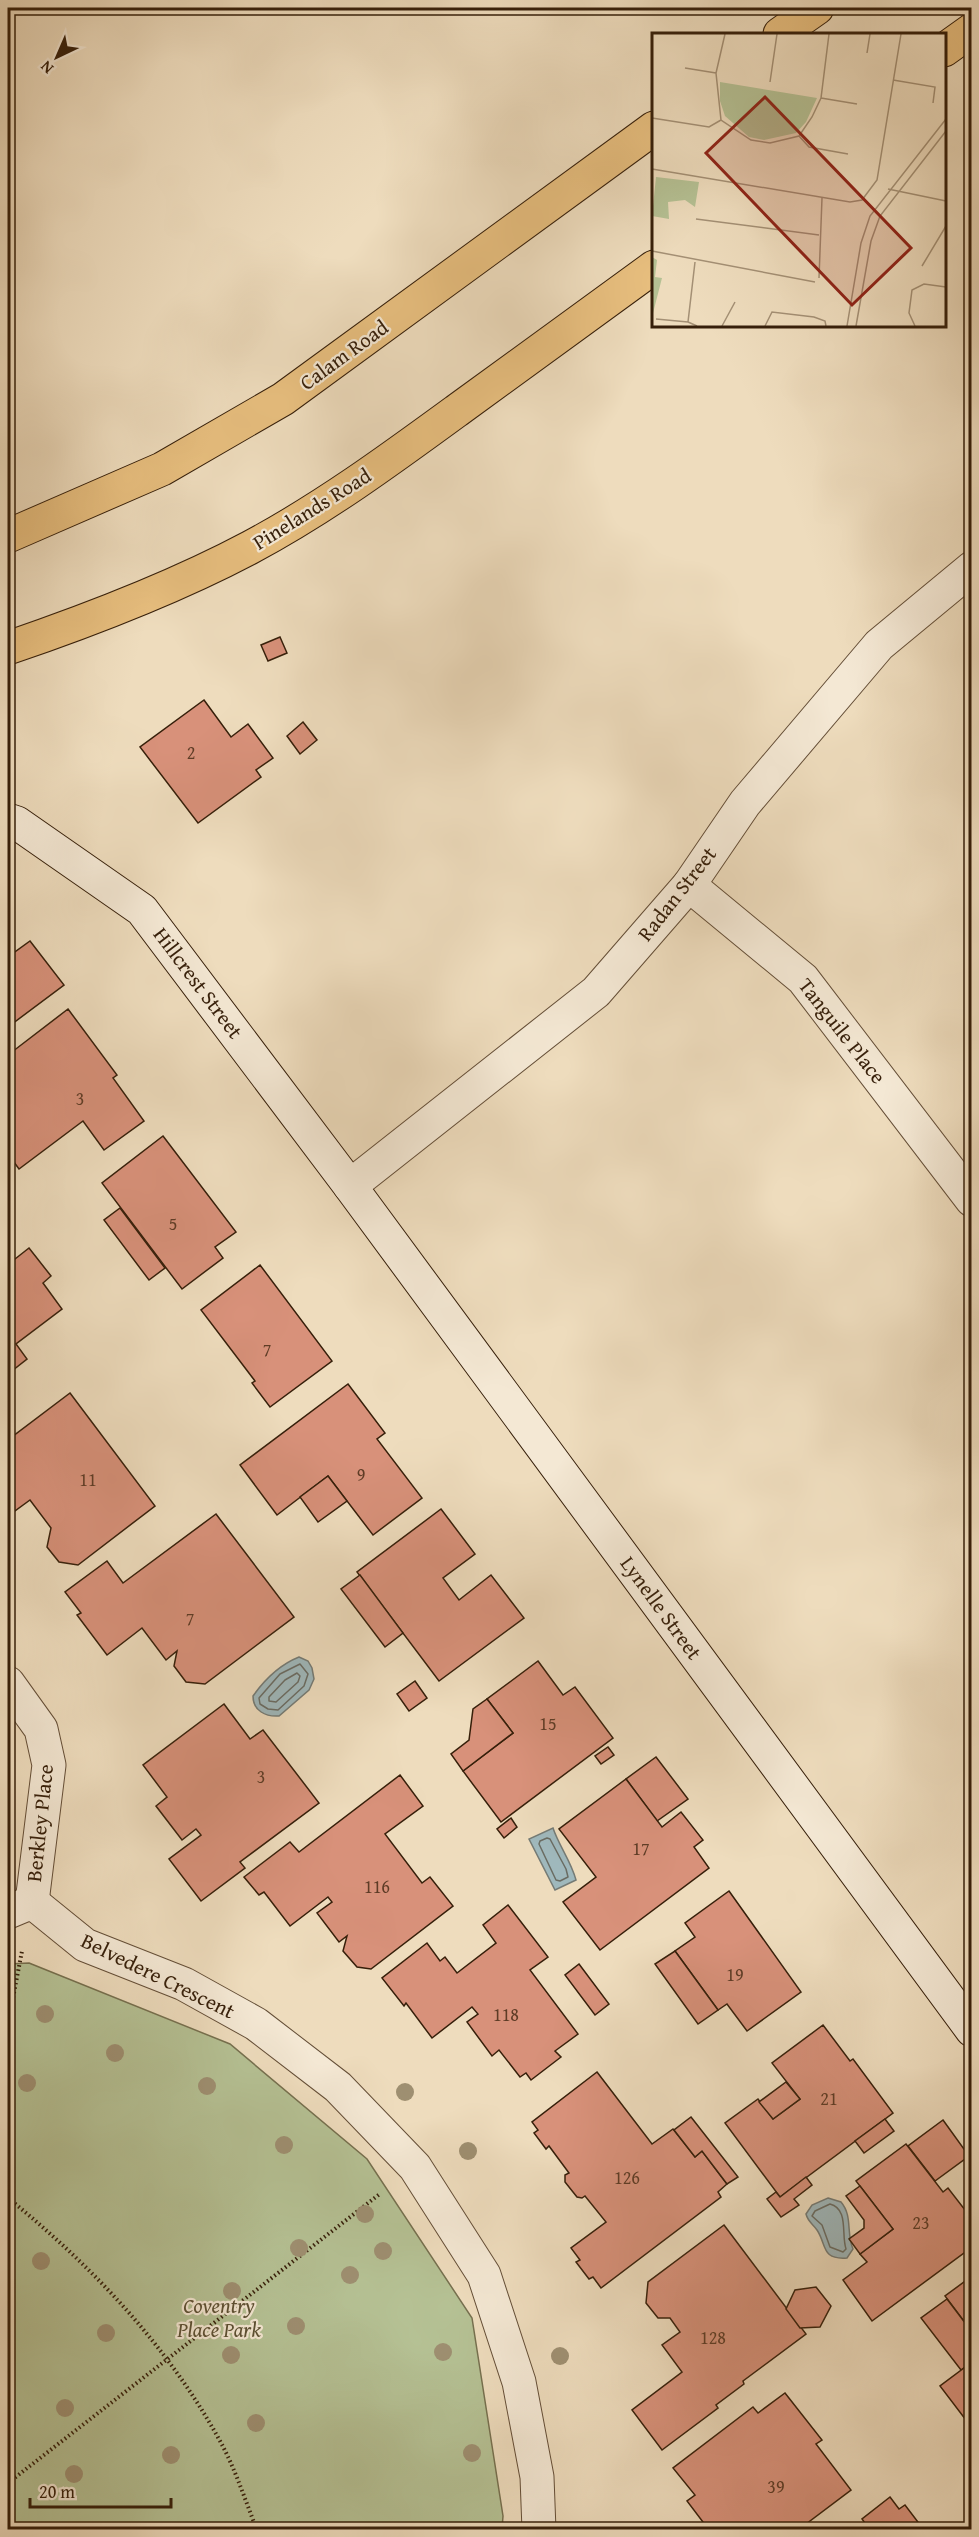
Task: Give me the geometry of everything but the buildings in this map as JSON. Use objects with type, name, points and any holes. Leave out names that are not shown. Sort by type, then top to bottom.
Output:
[{"type":"main road","points":[[781,33],[817,8]]},
{"type":"main road","points":[[946,49],[972,30]]},
{"type":"main road","name":"Calam Road","points":[[8,536],[162,469],[283,399],[652,129]]},
{"type":"main road","name":"Pinelands Road","points":[[8,648],[89,619],[201,572],[252,547],[381,466],[652,268]]},
{"type":"street","name":"Radan Street","points":[[350,1186],[596,992],[689,885],[745,803],[879,645],[972,568]]},
{"type":"street","name":"Hillcrest Street","points":[[8,820],[17,823],[142,910],[350,1186]]},
{"type":"street","name":"Tanguile Place","points":[[689,885],[804,979],[972,1200]]},
{"type":"street","name":"Lynelle Street","points":[[350,1186],[972,2030]]},
{"type":"street","name":"Berkley Place","points":[[8,1683],[41,1729],[49,1765],[20,1907]]},
{"type":"street","name":"Belvedere Crescent","points":[[20,1907],[86,1945],[184,1984],[256,2024],[338,2087],[415,2167],[484,2275],[519,2382],[537,2478],[539,2529]]},
{"type":"path","points":[[8,2024],[20,1907]]},
{"type":"path","points":[[8,2483],[415,2167]]},
{"type":"path","points":[[8,2198],[49,2232],[103,2285],[167,2358],[220,2442],[257,2529]]},
{"type":"green space","name":"Coventry Place Park","points":[[29,1963],[230,2044],[367,2159],[472,2318],[503,2516],[502,2529],[8,2529],[8,1964]]},
{"type":"water","points":[[299,1657],[308,1661],[312,1668],[314,1679],[309,1690],[279,1716],[261,1712],[255,1706],[253,1696],[273,1673]]},
{"type":"water","points":[[553,1828],[576,1880],[555,1890],[529,1839]]},
{"type":"water","points":[[828,2198],[841,2202],[847,2213],[853,2249],[847,2258],[833,2257],[829,2254],[806,2214],[812,2205]]}]
